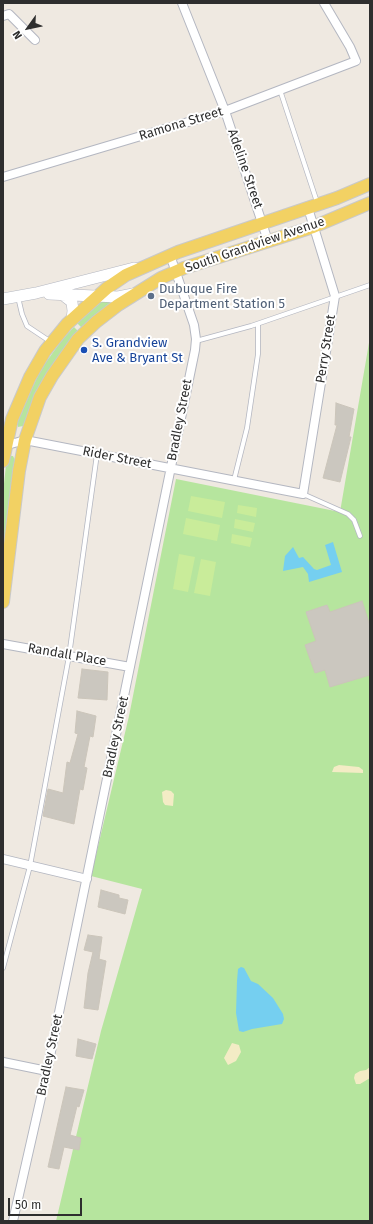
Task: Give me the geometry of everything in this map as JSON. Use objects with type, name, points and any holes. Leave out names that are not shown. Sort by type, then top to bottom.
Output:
[{"type":"main road","name":"South Grandview Avenue","points":[[3,461],[4,446],[12,419],[30,377],[51,343],[72,319],[97,296],[126,275],[170,255],[313,206],[370,184]]},
{"type":"main road","name":"South Grandview Avenue","points":[[3,602],[19,471],[25,440],[40,397],[66,355],[96,322],[135,294],[177,272],[313,227],[370,203]]},
{"type":"main road","points":[[3,299],[36,293],[150,264]]},
{"type":"main road","points":[[36,293],[124,297],[135,294]]},
{"type":"main road","points":[[63,294],[72,302],[72,319]]},
{"type":"street","name":"Adeline Street","points":[[182,3],[225,111],[268,241]]},
{"type":"street","name":"Ramona Street","points":[[3,177],[225,111],[356,61],[350,47],[324,3]]},
{"type":"street","points":[[3,16],[9,14],[35,40]]},
{"type":"street","name":"Perry Street","points":[[303,494],[335,296],[313,227],[313,206]]},
{"type":"street","name":"Bradley Street","points":[[13,1221],[47,1071],[87,879],[196,341],[194,325],[170,255]]},
{"type":"street","name":"Rider Street","points":[[4,446],[25,440],[303,494]]},
{"type":"street","name":"Randall Place","points":[[3,644],[130,667]]},
{"type":"street","points":[[3,859],[87,879]]},
{"type":"street","points":[[3,1062],[47,1071]]},
{"type":"lane","points":[[280,90],[313,206]]},
{"type":"lane","points":[[196,341],[258,324],[370,285]]},
{"type":"lane","points":[[18,297],[22,314],[27,326],[51,343]]},
{"type":"lane","points":[[234,481],[248,420],[258,354],[258,324]]},
{"type":"lane","points":[[3,968],[30,866],[69,656],[97,454]]},
{"type":"lane","points":[[303,494],[348,514],[354,520],[360,536]]},
{"type":"green space","points":[[112,301],[82,328],[77,323],[101,302]]},
{"type":"green space","points":[[74,327],[79,332],[52,365],[34,398],[23,426],[18,427],[17,421],[41,369],[62,340]]},
{"type":"green space","points":[[370,337],[370,1221],[56,1221],[101,1031],[142,889],[91,876],[129,716],[176,479],[340,512]]},
{"type":"green space","points":[[10,456],[13,456],[15,460],[3,552],[3,493],[6,465]]},
{"type":"green space","points":[[191,496],[225,502],[222,518],[188,511]]},
{"type":"green space","points":[[238,505],[257,508],[256,517],[237,513]]},
{"type":"green space","points":[[186,518],[220,525],[217,541],[183,534]]},
{"type":"green space","points":[[235,519],[255,523],[253,532],[234,528]]},
{"type":"green space","points":[[232,534],[252,538],[250,547],[231,543]]},
{"type":"green space","points":[[179,554],[195,557],[188,592],[173,589]]},
{"type":"green space","points":[[201,559],[216,562],[210,596],[194,593]]},
{"type":"sand","points":[[339,765],[359,767],[363,770],[363,773],[332,772],[334,767]]},
{"type":"sand","points":[[166,790],[171,791],[174,794],[173,806],[165,805],[163,802],[162,792]]},
{"type":"sand","points":[[232,1043],[239,1045],[241,1052],[236,1061],[228,1065],[224,1058]]},
{"type":"sand","points":[[370,1067],[370,1078],[360,1084],[356,1084],[354,1078],[355,1074]]},
{"type":"water","points":[[333,542],[342,572],[309,582],[308,574],[303,567],[283,571],[285,556],[293,547],[299,558],[303,557],[314,569],[317,570],[331,565],[325,545]]},
{"type":"water","points":[[241,967],[244,968],[251,981],[258,984],[273,998],[283,1014],[284,1019],[282,1024],[243,1032],[239,1031],[236,1013],[237,981],[238,969]]},
{"type":"building","points":[[336,403],[354,409],[349,437],[351,437],[340,482],[323,478],[337,425],[335,425]]},
{"type":"building","points":[[362,601],[370,626],[370,675],[330,687],[325,670],[315,673],[305,645],[316,641],[306,612],[327,605],[330,612]]},
{"type":"building","points":[[82,669],[108,672],[107,700],[78,698]]},
{"type":"building","points":[[77,711],[96,716],[93,737],[90,736],[84,767],[87,768],[83,790],[80,789],[74,824],[43,816],[48,789],[63,793],[67,762],[70,763],[78,734],[75,733]]},
{"type":"building","points":[[101,890],[119,895],[119,898],[128,900],[125,914],[98,907]]},
{"type":"building","points":[[88,935],[102,937],[99,959],[106,961],[98,1010],[84,1008],[88,973],[93,952],[84,950]]},
{"type":"building","points":[[78,1039],[96,1044],[92,1059],[76,1056]]},
{"type":"building","points":[[66,1087],[84,1090],[79,1107],[77,1106],[70,1135],[81,1138],[79,1150],[64,1147],[59,1169],[48,1167]]},
{"type":"place","name":"Dubuque Fire Department Station 5","points":[[151,296]]},
{"type":"place","name":"S. Grandview Ave & Bryant St","points":[[84,350]]}]
